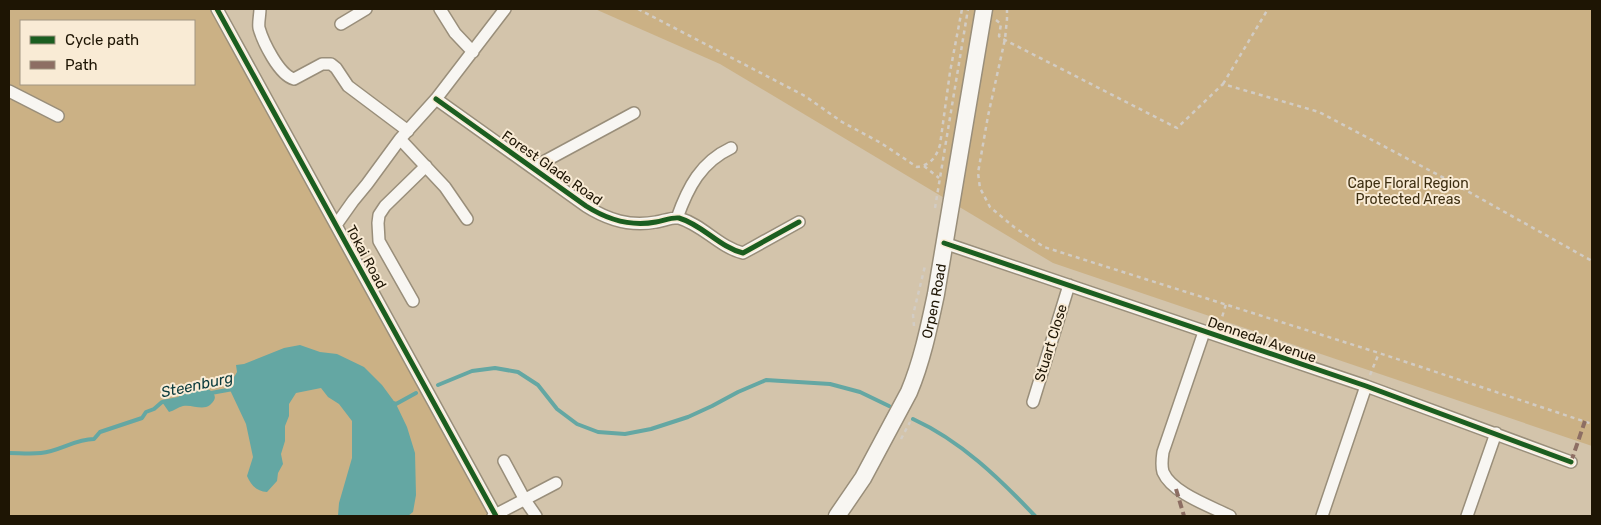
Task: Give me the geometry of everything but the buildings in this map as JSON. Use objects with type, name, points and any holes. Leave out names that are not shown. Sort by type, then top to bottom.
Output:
[{"type":"main road","name":"Orpen Road","points":[[837,516],[863,478],[915,378],[930,325],[984,9]]},
{"type":"street","name":"Tokai Road","points":[[217,9],[495,516]]},
{"type":"street","points":[[260,9],[258,26],[271,55],[287,77],[294,79],[322,64],[331,64],[354,92],[404,135],[467,218]]},
{"type":"street","points":[[341,24],[366,9]]},
{"type":"street","points":[[440,9],[455,34],[473,52]]},
{"type":"street","points":[[336,226],[404,135],[436,99],[505,9]]},
{"type":"street","points":[[9,91],[58,116]]},
{"type":"street","name":"Forest Glade Road","points":[[436,99],[534,167],[586,206],[612,220],[643,224],[677,218]]},
{"type":"street","name":"Forest Glade Road","points":[[534,167],[634,113]]},
{"type":"street","points":[[732,148],[720,153],[704,166],[687,192],[677,218],[691,223],[733,251],[743,253],[800,222]]},
{"type":"street","points":[[413,300],[379,241],[378,223],[379,215],[385,206],[426,166]]},
{"type":"street","name":"Dennedal Avenue","points":[[944,243],[1366,386],[1571,462]]},
{"type":"street","name":"Stuart Close","points":[[1033,402],[1069,285]]},
{"type":"street","points":[[1204,332],[1163,452],[1163,472],[1176,489],[1230,516]]},
{"type":"street","points":[[1322,516],[1366,386]]},
{"type":"street","points":[[1467,516],[1496,433]]},
{"type":"street","points":[[504,462],[536,516]]},
{"type":"street","points":[[495,516],[556,483]]},
{"type":"path","points":[[638,9],[805,96],[842,122],[881,143],[918,167],[924,166],[932,160],[940,145],[950,72],[962,9]]},
{"type":"path","points":[[934,216],[968,9]]},
{"type":"path","points":[[1007,9],[1008,19],[1005,39],[978,173],[980,188],[990,207],[1014,227],[1044,247],[1379,353],[1592,424]]},
{"type":"path","points":[[996,20],[1001,24],[999,36],[1177,128],[1223,84],[1268,9]]},
{"type":"path","points":[[1223,84],[1319,112],[1444,178],[1592,261]]},
{"type":"path","points":[[924,166],[939,178]]},
{"type":"path","points":[[914,330],[913,315],[926,262]]},
{"type":"path","points":[[1216,336],[1226,304]]},
{"type":"path","points":[[1366,386],[1379,353]]},
{"type":"green space","points":[[9,9],[218,9],[494,516],[9,516]]},
{"type":"green space","name":"Cape Floral Region Protected Areas","points":[[595,9],[1592,9],[1592,446],[1053,263],[720,64]]},
{"type":"water","points":[[300,345],[320,352],[337,354],[364,367],[382,385],[396,404],[407,427],[415,453],[416,495],[413,512],[408,516],[338,516],[339,503],[352,458],[352,421],[339,404],[328,397],[321,388],[296,393],[289,404],[289,416],[285,426],[285,441],[281,454],[283,464],[278,473],[277,481],[267,492],[257,489],[250,482],[247,476],[253,457],[246,424],[230,390],[231,382],[237,372],[236,365],[244,364],[284,348]]},
{"type":"water","points":[[201,386],[215,395],[213,401],[207,407],[183,406],[169,412],[162,402],[162,400],[178,397],[192,388]]},
{"type":"waterway","points":[[438,385],[472,371],[495,368],[518,372],[538,385],[557,409],[577,424],[598,432],[625,434],[651,429],[688,417],[766,380],[830,384],[860,392],[889,406]]},
{"type":"waterway","name":"Steenburg","points":[[211,393],[233,389]]},
{"type":"waterway","points":[[393,403],[396,404],[416,393]]},
{"type":"waterway","name":"Steenburg","points":[[9,453],[41,453],[80,441],[94,439],[100,432],[142,418],[146,412],[165,402]]},
{"type":"waterway","points":[[913,419],[931,428],[963,449],[1008,488],[1035,516]]},
{"type":"marked path","points":[[1571,462],[1585,421]]},
{"type":"marked path","points":[[1176,489],[1184,516]]},
{"type":"cycle path","points":[[217,9],[496,516]]},
{"type":"cycle path","points":[[436,99],[586,206],[611,219],[637,224],[679,218],[688,221],[726,246],[743,253],[799,222]]},
{"type":"cycle path","points":[[944,243],[1366,386],[1571,462]]}]
